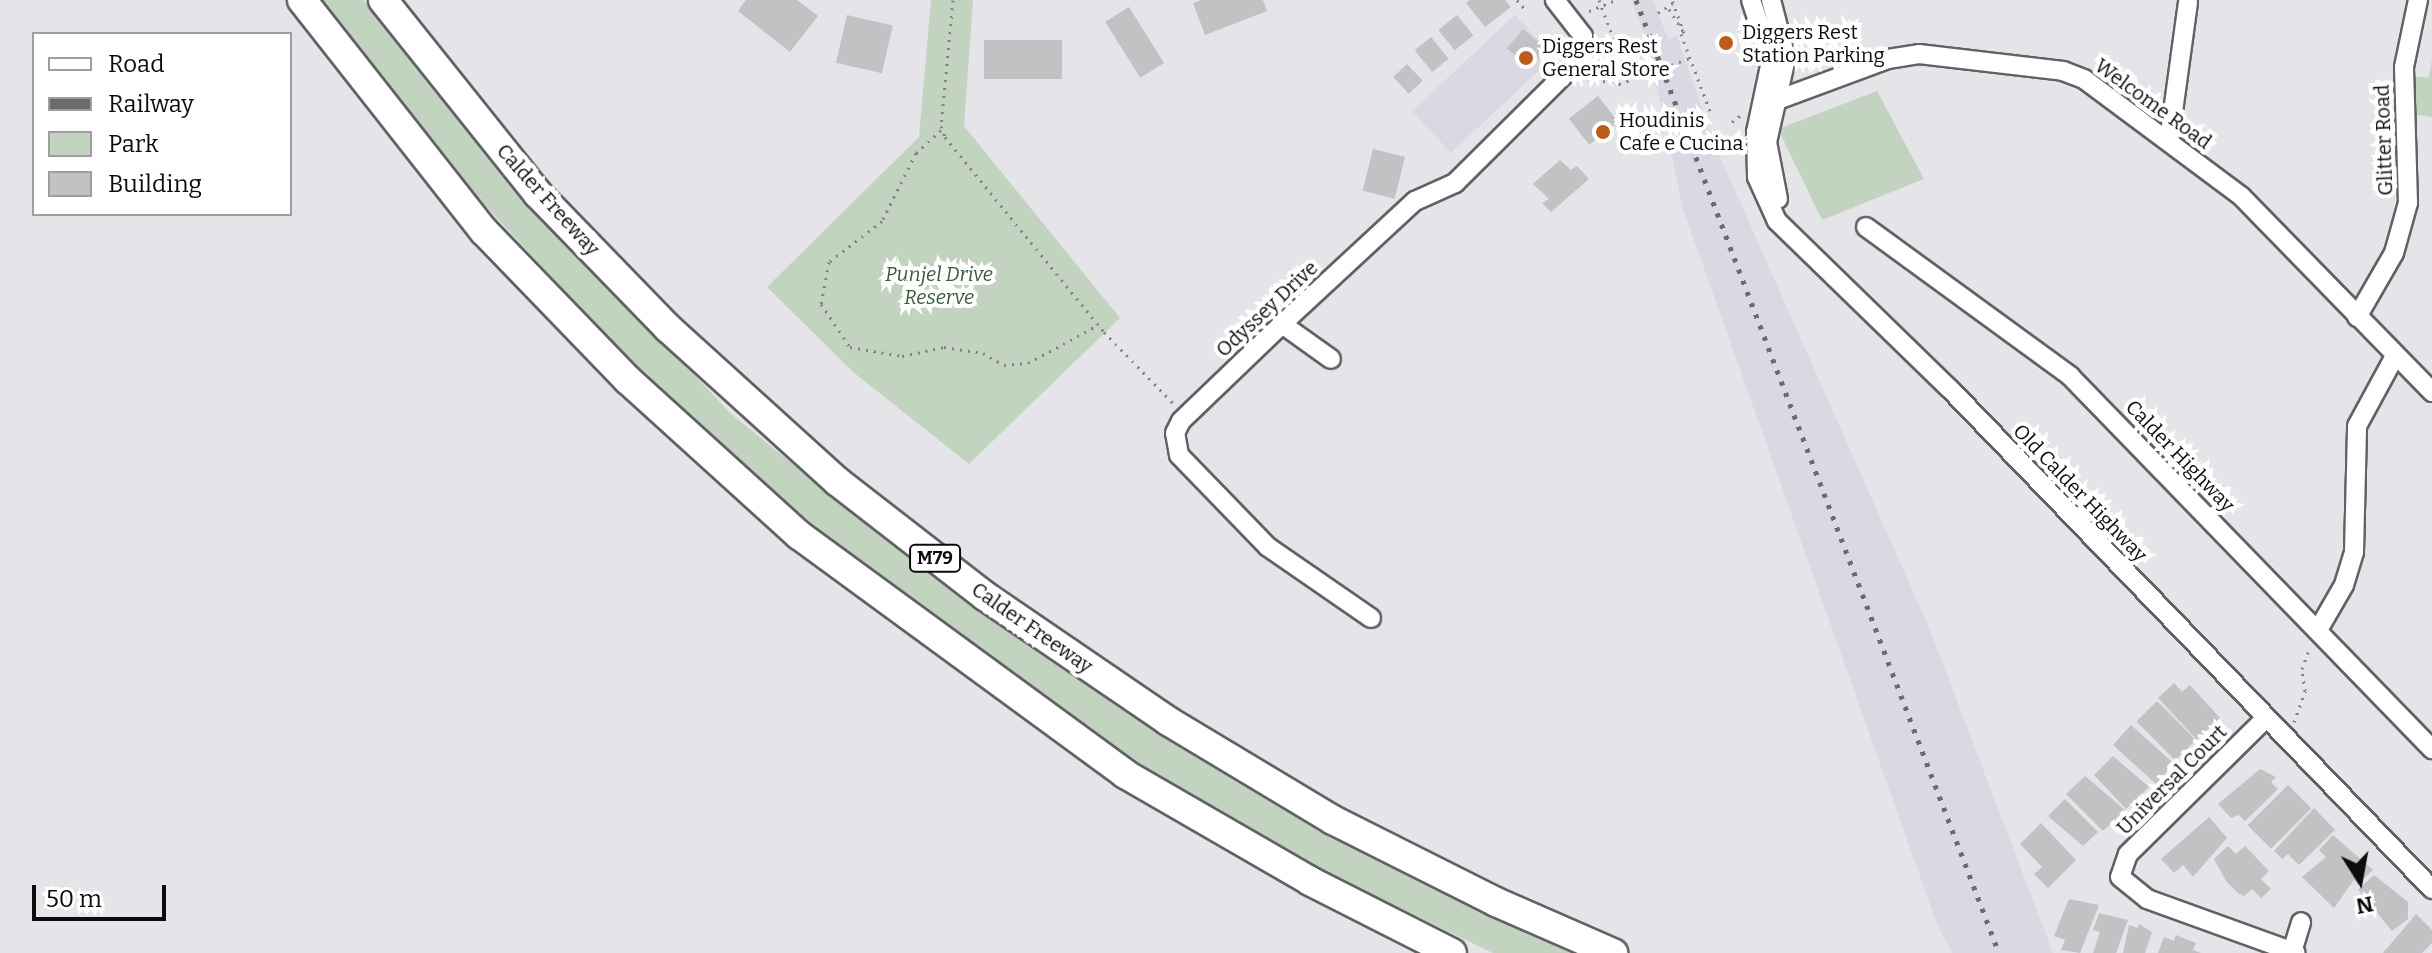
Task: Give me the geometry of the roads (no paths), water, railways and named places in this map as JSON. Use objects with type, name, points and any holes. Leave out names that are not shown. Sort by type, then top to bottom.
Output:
[{"type":"highway","points":[[302,0],[484,231],[628,380],[799,535],[1125,774],[1310,881],[1452,953]]},
{"type":"highway","name":"Calder Freeway","points":[[383,0],[538,194],[668,328],[838,482],[899,530],[985,596],[1168,721],[1333,820],[1496,902],[1613,953]]},
{"type":"street","name":"Odyssey Drive","points":[[1371,618],[1268,547],[1179,455],[1175,433],[1186,416],[1415,201],[1455,183],[1581,58],[1585,47],[1576,27],[1552,0]]},
{"type":"street","points":[[1751,0],[1770,49],[1764,102],[1771,182],[1792,221],[1837,278]]},
{"type":"street","points":[[1764,102],[1786,58],[1771,0]]},
{"type":"street","name":"Glitter Road","points":[[2357,317],[2394,253],[2408,203],[2404,67],[2418,0]]},
{"type":"street","points":[[2169,141],[2188,2]]},
{"type":"street","name":"Welcome Road","points":[[1764,102],[1888,59],[1919,54],[2063,71],[2084,79],[2241,196],[2432,392]]},
{"type":"street","name":"Old Calder Highway","points":[[1764,102],[1755,145],[1763,194],[1790,237],[1837,278],[2432,889]]},
{"type":"street","name":"Calder Highway","points":[[1866,227],[2070,376],[2432,749]]},
{"type":"street","points":[[1282,324],[1331,359]]},
{"type":"street","points":[[2317,629],[2350,568],[2356,539],[2357,426],[2395,356]]},
{"type":"street","name":"Universal Court","points":[[2266,718],[2128,854],[2120,877],[2147,899],[2294,952]]},
{"type":"street","points":[[2294,952],[2301,922]]},
{"type":"railway","points":[[1636,0],[1999,953]]},
{"type":"place","name":"Diggers Rest Station Parking","points":[[1726,43]]},
{"type":"place","name":"Diggers Rest General Store","points":[[1526,58]]},
{"type":"place","name":"Houdinis Cafe e Cucina","points":[[1603,132]]},
{"type":"park label","name":"Punjel Drive Reserve","points":[[939,286]]}]
